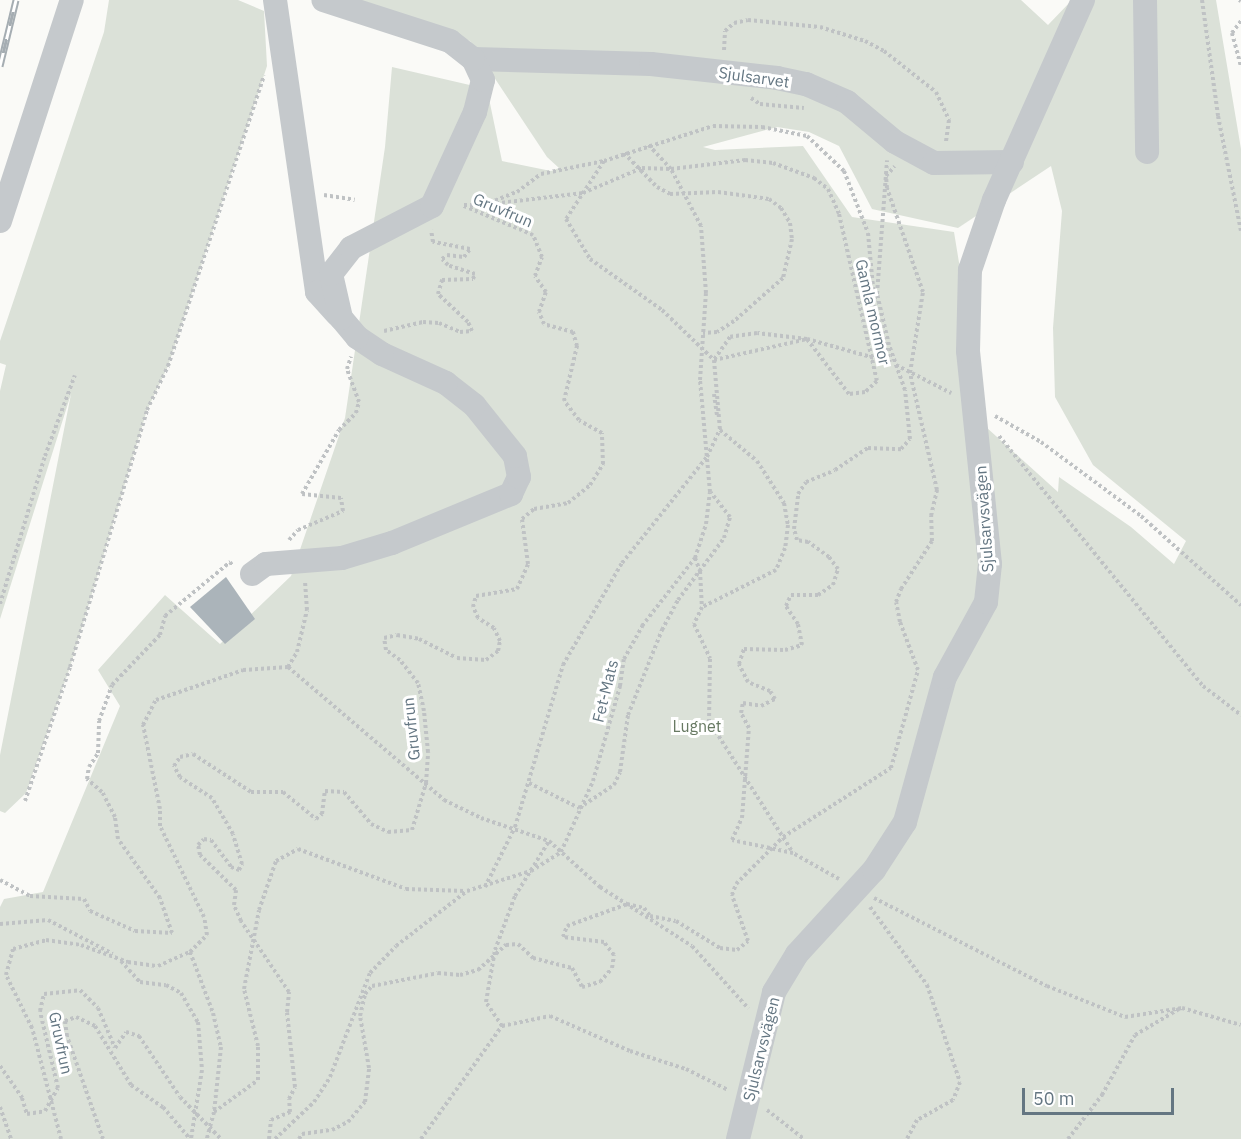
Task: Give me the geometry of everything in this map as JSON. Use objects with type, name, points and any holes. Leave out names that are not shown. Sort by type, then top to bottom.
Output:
[{"type":"street","points":[[0,221],[72,0]]},
{"type":"street","points":[[252,574],[266,564],[342,558],[392,543],[511,494],[519,477],[515,456],[474,405],[446,383],[382,354],[357,337],[317,292],[300,190],[275,0]]},
{"type":"street","points":[[323,0],[450,41],[473,59],[483,81],[475,112],[432,206],[351,248],[331,274],[341,318]]},
{"type":"street","name":"Sjulsarvsvägen","points":[[738,1139],[749,1101],[765,1026],[784,972],[857,889],[905,822],[945,677],[986,602],[990,564],[968,351],[970,270],[983,229],[1011,162],[1083,0]]},
{"type":"street","points":[[1145,0],[1147,152]]},
{"type":"street","name":"Sjulsarvet","points":[[473,59],[651,64],[796,82],[847,102],[895,142],[932,162],[1011,162]]},
{"type":"path","points":[[1202,0],[1218,116],[1241,231]]},
{"type":"path","points":[[299,1139],[302,1134],[332,1130],[348,1122],[365,1102],[369,1068],[360,1016],[365,994],[372,986],[438,972],[460,975],[478,970],[506,945],[518,944],[532,958],[572,968],[582,987],[600,982],[612,968],[614,955],[604,942],[563,937],[567,926],[627,904],[644,908],[650,916],[676,921],[720,948],[737,950],[747,941],[732,895],[736,884],[783,837],[891,768],[897,749],[899,730],[918,670],[900,622],[896,602],[901,588],[932,541],[931,516],[937,490],[910,373],[923,292],[886,176],[895,166],[932,162],[947,140],[949,120],[945,105],[914,73],[865,41],[820,27],[748,20],[734,23],[725,31],[723,44],[732,73],[749,96],[760,104],[815,112]]},
{"type":"path","points":[[1241,21],[1232,33],[1241,67]]},
{"type":"path","points":[[25,801],[73,657],[147,410],[168,366],[267,66]]},
{"type":"path","points":[[714,360],[663,310],[590,258],[566,219],[604,161],[648,144],[713,126],[762,127],[807,136],[844,171],[868,233],[874,308],[890,362]]},
{"type":"path","name":"Fet-Mats","points":[[561,852],[596,771],[620,686],[624,659],[642,626],[695,558],[706,524],[710,492],[700,380],[706,293],[701,226],[671,169],[648,144]]},
{"type":"path","points":[[885,151],[877,294],[905,390],[910,440],[901,449],[868,448],[855,453],[835,470],[814,476],[798,494],[794,529],[797,540],[808,542],[838,569],[833,585],[818,595],[791,595],[786,606],[798,624],[802,645],[785,650],[744,650],[740,664],[748,682],[770,691],[775,699],[762,706],[743,703],[741,713],[749,728],[742,776],[742,818],[732,840],[793,853],[857,889],[1037,981],[1125,1017],[1182,1008],[1241,1025]]},
{"type":"path","points":[[624,153],[642,168],[657,187],[670,194],[718,192],[769,199],[781,208],[790,223],[792,239],[783,278],[734,321],[717,332],[703,333]]},
{"type":"path","name":"Gamla mormor","points":[[604,161],[542,174],[517,192],[484,205],[583,193],[642,168],[671,169],[745,160],[773,163],[814,178],[828,189],[839,214],[869,356],[877,381],[865,392],[849,394],[807,339]]},
{"type":"path","points":[[300,190],[356,200]]},
{"type":"path","name":"Gruvfrun","points":[[268,1139],[271,1120],[290,1112],[289,1099],[295,1087],[287,1012],[289,992],[253,942],[234,905],[236,890],[200,855],[198,845],[204,839],[211,840],[231,867],[239,870],[242,864],[233,834],[212,798],[180,777],[174,766],[180,757],[194,754],[251,792],[283,792],[316,819],[322,814],[325,792],[344,792],[371,824],[388,832],[412,830],[426,783],[428,752],[418,683],[400,660],[386,650],[384,638],[397,635],[419,639],[458,658],[486,660],[498,651],[500,641],[494,628],[478,618],[473,607],[476,596],[517,589],[528,564],[522,519],[534,509],[568,503],[590,485],[603,464],[602,433],[579,420],[564,401],[577,346],[573,332],[544,324],[539,312],[546,292],[535,276],[542,257],[533,235],[462,205]]},
{"type":"path","points":[[702,607],[776,570],[785,548],[788,525],[784,503],[757,461],[720,430],[715,407],[714,360],[730,337],[758,333],[807,339],[890,362],[1041,442],[1141,516],[1241,604]]},
{"type":"path","points":[[714,360],[807,339]]},
{"type":"path","points":[[0,604],[45,456],[75,375]]},
{"type":"path","points":[[974,405],[1203,686],[1241,715]]},
{"type":"path","points":[[485,887],[515,827],[563,665],[622,564],[707,457],[720,430]]},
{"type":"path","points":[[529,783],[579,808],[614,785],[620,772],[628,715],[645,668],[678,600],[724,538],[730,517],[710,492]]},
{"type":"path","points":[[695,558],[700,571],[702,607],[694,624],[710,659],[709,721],[793,853]]},
{"type":"path","points":[[288,667],[297,652],[307,610],[305,562]]},
{"type":"path","points":[[61,1139],[32,1028],[6,975],[13,949],[46,940],[81,945],[118,959],[158,966],[190,951],[207,935],[204,917],[160,826],[160,808],[143,725],[156,700],[243,670],[288,667],[444,800],[481,818],[515,827],[549,841],[600,887],[692,946],[765,1026]]},
{"type":"path","points":[[502,1026],[486,1002],[494,956],[515,896],[549,841]]},
{"type":"path","points":[[214,1112],[258,1080],[258,1046],[244,990],[259,910],[276,861],[298,849],[406,889],[467,891],[531,871],[561,852]]},
{"type":"path","points":[[857,889],[927,985],[960,1082],[953,1100],[917,1120],[907,1139]]},
{"type":"path","points":[[275,1139],[314,1102],[330,1077],[370,973],[434,914],[467,891]]},
{"type":"path","points":[[0,924],[48,920],[94,941],[118,959],[140,982],[166,984],[181,993],[191,1004],[203,1052],[190,1139]]},
{"type":"path","points":[[190,951],[221,1047],[214,1112],[207,1139]]},
{"type":"path","name":"Gruvfrun","points":[[51,1102],[58,1088],[40,1011],[44,994],[80,990],[98,1008],[116,1048],[126,1032],[139,1036],[194,1113],[220,1139]]},
{"type":"path","points":[[1068,1139],[1102,1095],[1135,1035],[1182,1008]]},
{"type":"path","points":[[421,1139],[502,1026],[550,1016],[630,1051],[686,1069],[749,1101]]},
{"type":"path","points":[[103,1139],[67,1036],[65,1021],[76,1017],[95,1026],[131,1085],[163,1107],[190,1139]]},
{"type":"path","points":[[0,1066],[22,1098],[27,1114],[39,1115],[51,1102]]},
{"type":"path","points":[[0,1107],[10,1139]]},
{"type":"path","points":[[774,1113],[804,1139]]},
{"type":"green space","points":[[109,0],[238,0],[264,11],[267,66],[168,366],[147,410],[70,667],[26,793],[5,813],[0,811],[0,755],[71,394],[0,619],[0,391],[6,365],[0,363],[0,341],[104,32]]},
{"type":"green space","name":"Lugnet","points":[[359,0],[1021,0],[1048,25],[1072,0],[1216,0],[1241,149],[1241,1139],[0,1139],[0,907],[4,899],[43,892],[120,706],[98,670],[165,595],[220,644],[291,576],[345,418],[385,147],[392,67],[487,89],[502,161],[551,171],[559,168],[547,157],[470,41]],"holes":[[[777,127],[809,132],[839,146],[872,209],[958,228],[1051,166],[1062,211],[1053,328],[1055,397],[1093,465],[1186,541],[1174,564],[1131,527],[1059,477],[1058,492],[986,427],[954,232],[852,217],[803,146],[715,150],[703,147]]]},
{"type":"building","points":[[226,577],[255,619],[225,644],[190,607]]},
{"type":"railway","points":[[0,66],[16,0]]}]
